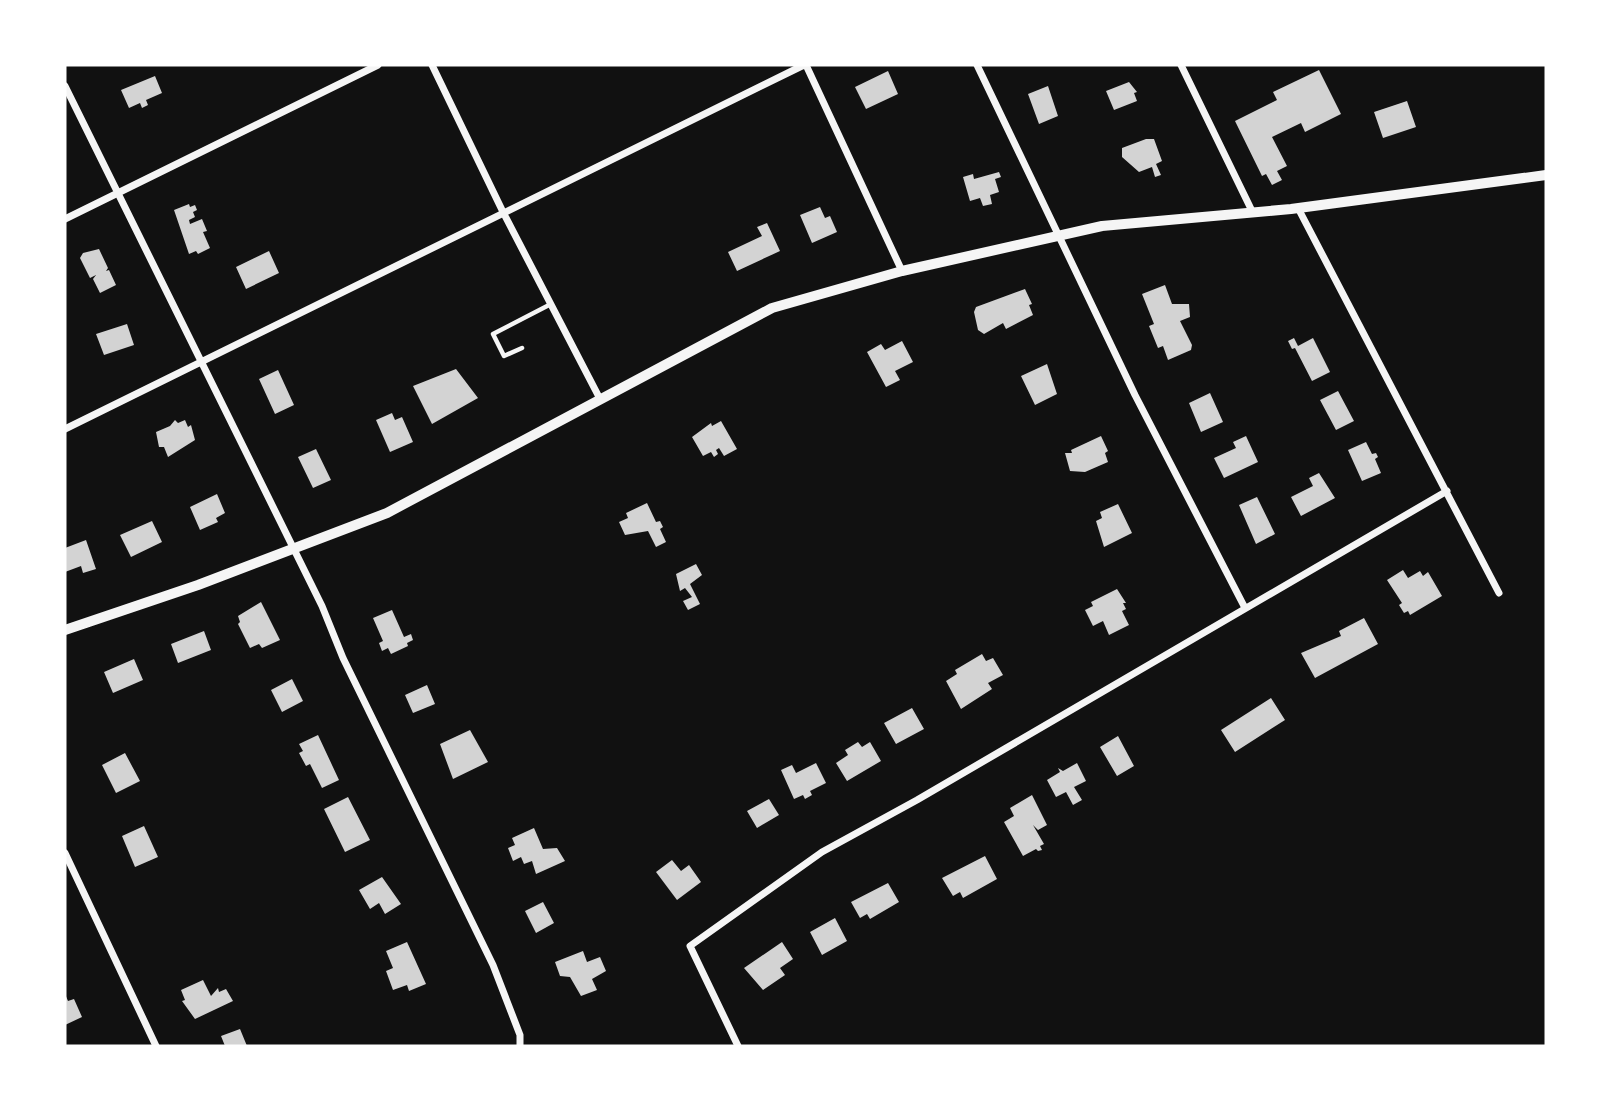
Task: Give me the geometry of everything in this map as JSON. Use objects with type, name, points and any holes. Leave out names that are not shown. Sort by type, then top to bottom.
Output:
[{"type":"street","points":[[65,219],[378,65]]},
{"type":"street","points":[[432,65],[503,212],[599,397]]},
{"type":"street","points":[[65,429],[805,65],[902,271]]},
{"type":"street","points":[[977,65],[1135,395],[1245,608]]},
{"type":"street","points":[[1181,65],[1253,213]]},
{"type":"street","points":[[65,86],[293,549],[508,999],[520,1046]]},
{"type":"street","points":[[65,630],[387,513],[599,397],[772,307],[902,271],[1102,226],[1298,208],[1546,175]]},
{"type":"street","points":[[1298,208],[1499,593]]},
{"type":"street","points":[[738,1046],[690,946],[822,852],[1447,491]]},
{"type":"street","points":[[65,853],[156,1046]]},
{"type":"lane","points":[[522,348],[505,356],[493,334],[551,304]]},
{"type":"building","points":[[1319,70],[1341,114],[1305,132],[1301,123],[1272,137],[1287,166],[1277,171],[1282,180],[1272,185],[1266,174],[1262,176],[1235,121],[1277,100],[1273,92]]},
{"type":"building","points":[[888,71],[898,94],[866,109],[855,87]]},
{"type":"building","points":[[155,76],[162,93],[146,100],[148,105],[142,108],[140,103],[129,108],[121,90]]},
{"type":"building","points":[[1129,82],[1137,92],[1134,93],[1137,101],[1114,110],[1106,91]]},
{"type":"building","points":[[1048,86],[1058,116],[1039,124],[1028,94]]},
{"type":"building","points":[[1407,101],[1416,127],[1383,138],[1374,112]]},
{"type":"building","points":[[1146,139],[1154,139],[1162,161],[1156,164],[1161,175],[1155,177],[1152,167],[1139,172],[1122,157],[1122,148]]},
{"type":"building","points":[[999,172],[1001,177],[995,179],[999,192],[990,195],[992,204],[983,206],[980,198],[970,201],[963,177],[973,174],[974,179]]},
{"type":"building","points":[[189,204],[190,207],[195,205],[197,210],[193,212],[195,217],[189,220],[190,224],[202,219],[207,231],[203,232],[210,248],[198,254],[196,251],[189,254],[174,210]]},
{"type":"building","points":[[820,207],[825,218],[830,216],[837,232],[812,243],[800,215]]},
{"type":"building","points":[[767,223],[780,251],[737,271],[728,252],[762,236],[757,227]]},
{"type":"building","points":[[99,249],[108,268],[106,271],[109,270],[116,285],[100,293],[93,279],[96,275],[90,278],[80,258],[83,253]]},
{"type":"building","points":[[269,251],[279,273],[246,289],[236,267]]},
{"type":"building","points":[[1165,285],[1172,304],[1189,304],[1190,317],[1180,321],[1192,345],[1191,350],[1168,360],[1163,346],[1158,348],[1149,326],[1154,324],[1142,294]]},
{"type":"building","points":[[1025,289],[1032,304],[1029,305],[1033,315],[1006,329],[1003,323],[984,334],[978,330],[974,312],[976,307]]},
{"type":"building","points":[[127,324],[134,345],[104,355],[96,334]]},
{"type":"building","points":[[1294,338],[1298,346],[1313,338],[1330,372],[1312,381],[1295,348],[1292,349],[1288,341]]},
{"type":"building","points":[[902,341],[913,362],[895,371],[900,380],[886,387],[867,352],[881,344],[885,350]]},
{"type":"building","points":[[1047,364],[1057,394],[1035,405],[1021,376]]},
{"type":"building","points":[[456,369],[478,398],[432,424],[413,386]]},
{"type":"building","points":[[278,370],[294,405],[275,414],[259,379]]},
{"type":"building","points":[[1338,391],[1354,421],[1336,430],[1320,400]]},
{"type":"building","points":[[1210,393],[1223,422],[1201,432],[1189,403]]},
{"type":"building","points":[[392,413],[395,420],[402,417],[413,442],[390,452],[376,420]]},
{"type":"building","points":[[175,420],[178,423],[185,420],[188,427],[191,425],[195,440],[168,457],[164,447],[159,447],[156,432],[170,426]]},
{"type":"building","points":[[721,421],[737,449],[724,456],[719,448],[714,457],[711,452],[703,456],[692,437],[711,423],[712,426]]},
{"type":"building","points":[[1101,436],[1108,451],[1105,453],[1108,462],[1085,472],[1070,471],[1065,453],[1072,453],[1071,450]]},
{"type":"building","points":[[1246,436],[1258,462],[1224,478],[1214,458],[1236,448],[1233,442]]},
{"type":"building","points":[[1366,442],[1372,454],[1376,453],[1378,457],[1375,459],[1381,473],[1362,481],[1348,450]]},
{"type":"building","points":[[316,449],[331,480],[313,488],[298,457]]},
{"type":"building","points":[[1319,473],[1335,498],[1301,516],[1291,497],[1313,486],[1309,478]]},
{"type":"building","points":[[217,494],[225,513],[216,518],[218,522],[200,530],[190,507]]},
{"type":"building","points":[[1257,497],[1275,534],[1256,544],[1239,505]]},
{"type":"building","points":[[647,503],[656,522],[660,521],[663,527],[660,529],[666,542],[656,547],[648,531],[625,535],[619,522],[628,518],[626,513]]},
{"type":"building","points":[[1118,504],[1132,533],[1104,547],[1096,521],[1102,518],[1100,512]]},
{"type":"building","points":[[152,521],[162,542],[131,557],[120,535]]},
{"type":"building","points":[[86,540],[96,569],[83,573],[81,566],[65,572],[65,548]]},
{"type":"building","points":[[696,564],[702,575],[690,584],[700,604],[688,610],[683,601],[692,597],[685,588],[680,591],[676,574]]},
{"type":"building","points":[[1403,570],[1408,578],[1420,571],[1423,576],[1428,572],[1442,596],[1410,615],[1408,611],[1404,613],[1399,605],[1402,603],[1387,580]]},
{"type":"building","points":[[1117,589],[1126,603],[1123,603],[1126,609],[1122,611],[1129,625],[1109,635],[1103,621],[1093,626],[1085,610],[1093,606],[1091,602]]},
{"type":"building","points":[[261,602],[280,640],[262,648],[259,644],[250,648],[238,624],[238,616]]},
{"type":"building","points":[[392,610],[404,637],[411,634],[413,640],[407,643],[408,646],[391,654],[388,648],[382,651],[379,643],[383,641],[373,618]]},
{"type":"building","points":[[1364,618],[1378,644],[1315,678],[1301,653],[1341,636],[1339,631]]},
{"type":"building","points":[[204,631],[211,650],[178,663],[171,644]]},
{"type":"building","points":[[982,654],[986,661],[993,658],[1003,675],[988,683],[992,689],[961,709],[946,681],[957,674],[955,670]]},
{"type":"building","points":[[134,659],[143,680],[113,693],[104,672]]},
{"type":"building","points":[[292,679],[303,701],[282,712],[271,690]]},
{"type":"building","points":[[427,685],[435,704],[413,713],[405,695]]},
{"type":"building","points":[[1271,698],[1285,720],[1235,752],[1221,730]]},
{"type":"building","points":[[912,708],[924,729],[896,744],[884,723]]},
{"type":"building","points":[[470,730],[488,762],[453,779],[440,744]]},
{"type":"building","points":[[318,735],[339,780],[322,788],[310,764],[306,766],[299,753],[303,751],[299,744]]},
{"type":"building","points":[[1118,736],[1134,766],[1117,776],[1100,747]]},
{"type":"building","points":[[858,742],[862,747],[870,742],[881,761],[847,781],[836,763],[848,755],[845,750]]},
{"type":"building","points":[[125,753],[140,781],[116,793],[102,765]]},
{"type":"building","points":[[816,763],[826,783],[810,791],[812,795],[805,799],[803,795],[794,799],[781,770],[792,765],[796,773]]},
{"type":"building","points":[[1077,763],[1086,781],[1074,787],[1082,800],[1073,805],[1066,792],[1056,797],[1047,780],[1060,772],[1058,768],[1063,771]]},
{"type":"building","points":[[1032,795],[1047,825],[1038,830],[1033,825],[1044,844],[1040,846],[1042,850],[1036,849],[1023,856],[1004,822],[1014,816],[1010,808]]},
{"type":"building","points":[[348,797],[370,840],[345,852],[324,809]]},
{"type":"building","points":[[769,799],[779,815],[757,828],[747,811]]},
{"type":"building","points":[[144,826],[158,857],[135,867],[122,836]]},
{"type":"building","points":[[534,828],[543,849],[557,848],[565,861],[536,874],[532,861],[524,864],[521,857],[513,861],[508,848],[515,845],[512,838]]},
{"type":"building","points":[[985,856],[997,879],[963,898],[960,892],[953,896],[942,878]]},
{"type":"building","points":[[672,860],[681,871],[689,865],[701,882],[677,900],[656,872]]},
{"type":"building","points":[[382,877],[401,904],[385,914],[379,903],[370,909],[359,890]]},
{"type":"building","points":[[888,883],[899,902],[870,919],[867,914],[860,918],[851,902]]},
{"type":"building","points":[[543,902],[554,923],[536,933],[525,911]]},
{"type":"building","points":[[835,918],[847,941],[822,955],[810,932]]},
{"type":"building","points":[[407,942],[426,984],[409,991],[407,985],[393,990],[386,971],[393,968],[386,951]]},
{"type":"building","points":[[782,942],[793,959],[780,968],[785,975],[763,990],[744,968]]},
{"type":"building","points":[[583,951],[587,962],[600,957],[606,971],[592,979],[597,990],[581,996],[570,977],[560,976],[555,962]]},
{"type":"building","points":[[203,980],[211,996],[218,988],[219,992],[226,989],[233,1001],[195,1019],[182,1001],[185,1000],[181,990]]},
{"type":"building","points":[[65,994],[68,1001],[74,999],[82,1017],[65,1025]]},
{"type":"building","points":[[240,1029],[247,1046],[225,1046],[221,1036]]}]
